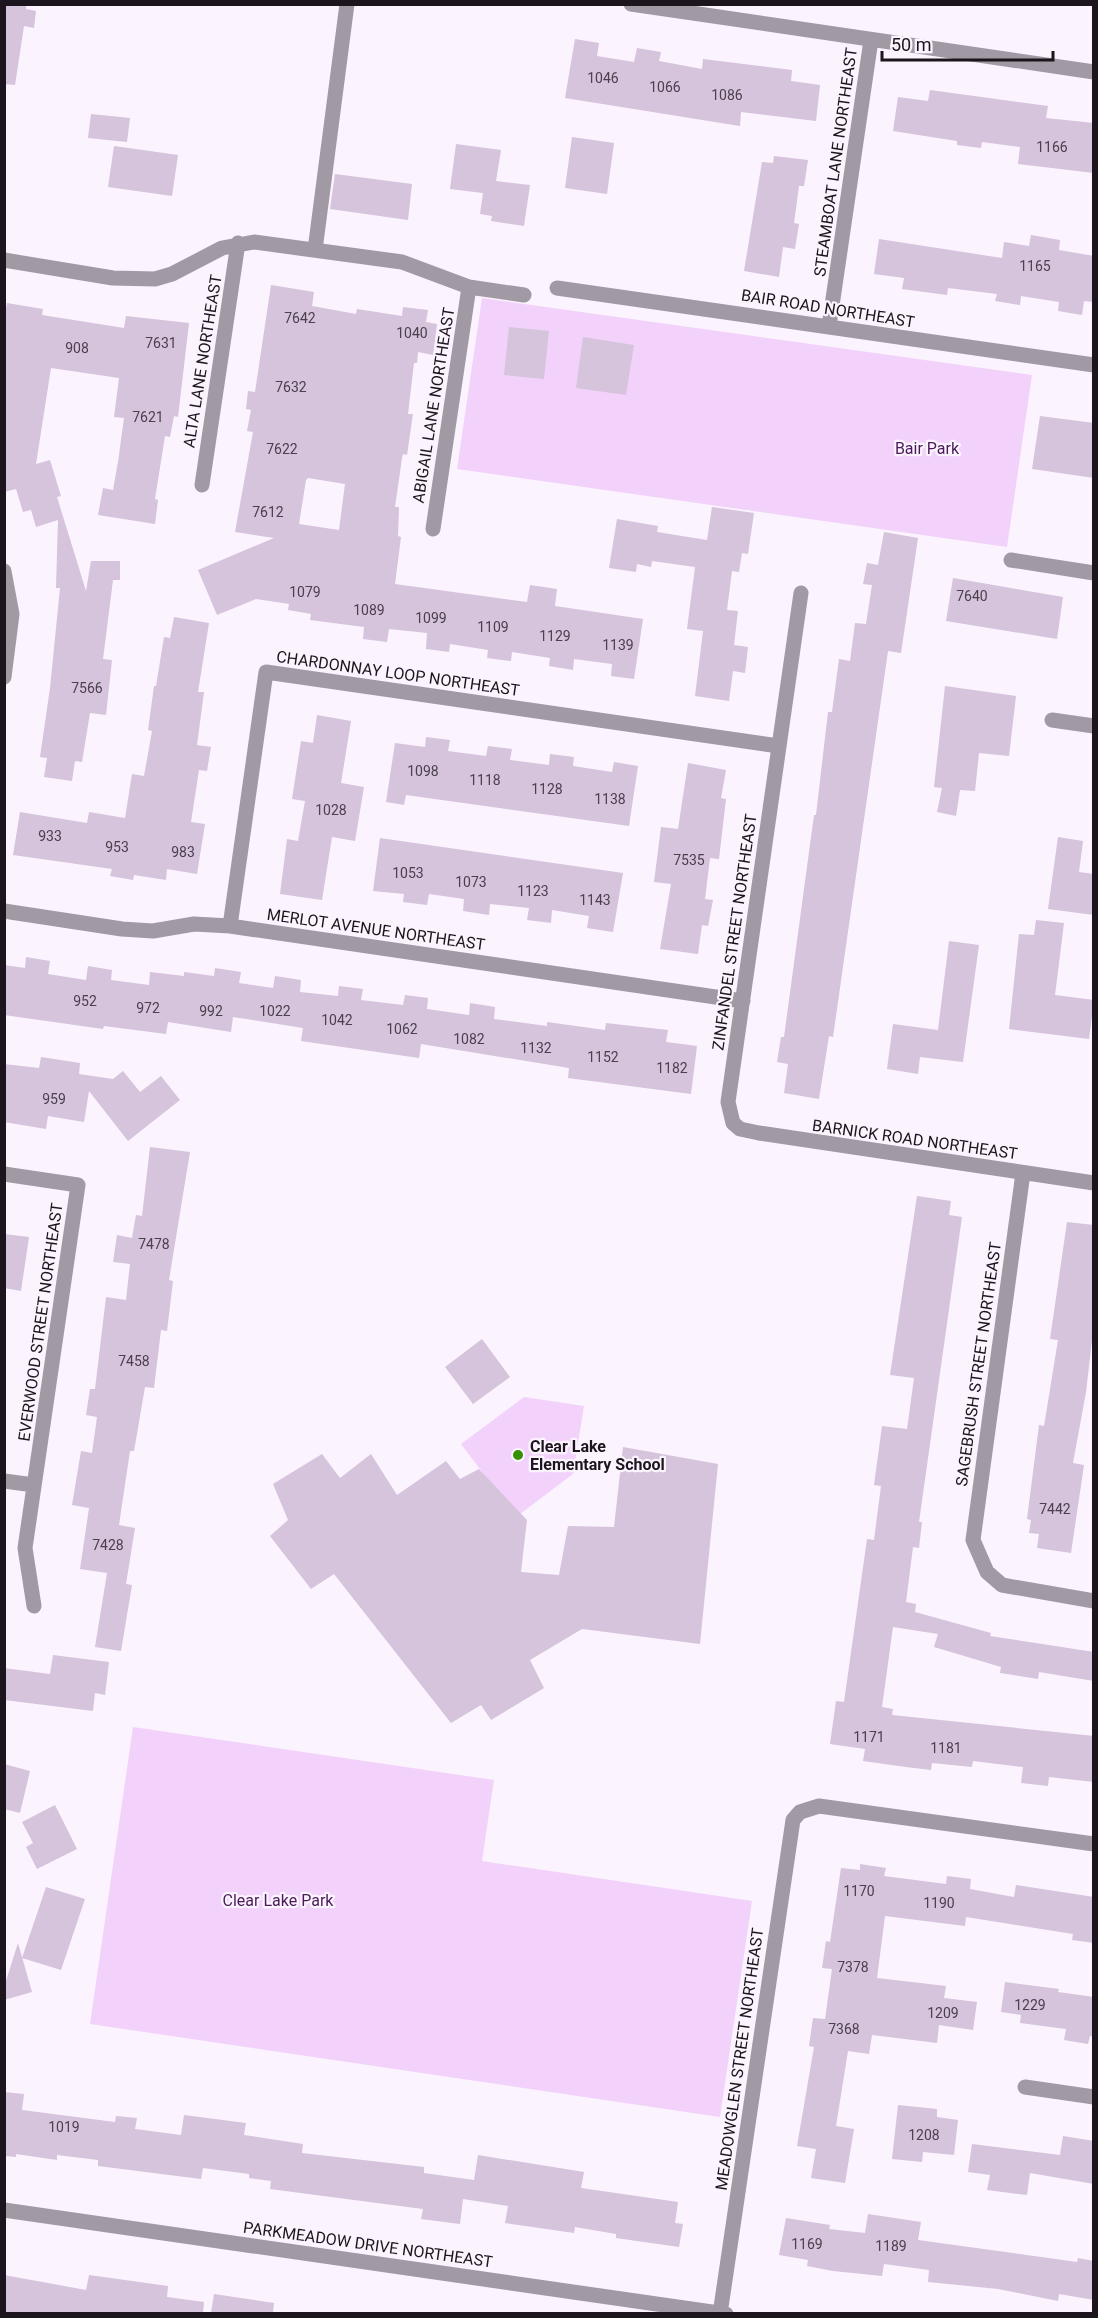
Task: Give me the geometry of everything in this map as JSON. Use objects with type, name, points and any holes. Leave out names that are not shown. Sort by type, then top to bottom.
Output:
[{"type":"street","points":[[315,250],[347,4]]},
{"type":"street","points":[[631,4],[1094,72]]},
{"type":"street","name":"STEAMBOAT LANE NORTHEAST","points":[[829,326],[871,40]]},
{"type":"street","points":[[4,260],[113,278],[155,279],[238,243],[254,242],[410,264],[469,287],[524,296]]},
{"type":"street","name":"ALTA LANE NORTHEAST","points":[[202,485],[238,243]]},
{"type":"street","name":"ABIGAIL LANE NORTHEAST","points":[[433,529],[469,287]]},
{"type":"street","name":"BAIR ROAD NORTHEAST","points":[[557,288],[1094,365]]},
{"type":"street","points":[[1011,560],[1094,573]]},
{"type":"street","points":[[4,571],[12,614],[4,677]]},
{"type":"street","name":"ZINFANDEL STREET NORTHEAST","points":[[733,1123],[728,1102],[801,593]]},
{"type":"street","name":"CHARDONNAY LOOP NORTHEAST","points":[[230,926],[266,672],[779,746]]},
{"type":"street","points":[[1052,720],[1094,726]]},
{"type":"street","name":"MERLOT AVENUE NORTHEAST","points":[[4,911],[153,931],[195,924],[230,926],[743,1001]]},
{"type":"street","name":"BARNICK ROAD NORTHEAST","points":[[733,1123],[740,1129],[759,1133],[1094,1183]]},
{"type":"street","name":"SAGEBRUSH STREET NORTHEAST","points":[[1023,1173],[973,1526],[973,1540],[979,1559],[987,1572],[1002,1585],[1094,1600]]},
{"type":"street","name":"EVERWOOD STREET NORTHEAST","points":[[4,1174],[78,1185],[25,1548],[34,1606]]},
{"type":"street","points":[[4,1481],[34,1485]]},
{"type":"street","name":"MEADOWGLEN STREET NORTHEAST","points":[[722,2313],[793,1820],[800,1812],[819,1806],[1094,1844]]},
{"type":"street","points":[[1025,2087],[1094,2097]]},
{"type":"street","name":"PARKMEADOW DRIVE NORTHEAST","points":[[4,2210],[722,2313]]},
{"type":"green space","name":"Bair Park","points":[[482,298],[1032,375],[1007,547],[457,469]]},
{"type":"green space","points":[[524,1397],[584,1406],[573,1474],[516,1517],[461,1444]]},
{"type":"green space","name":"Clear Lake Park","points":[[133,1727],[494,1780],[482,1861],[752,1901],[720,2117],[90,2024]]},
{"type":"building","points":[[4,4],[26,4],[26,9],[36,11],[34,28],[24,26],[15,85],[4,84]]},
{"type":"building","points":[[575,39],[599,43],[597,56],[634,62],[637,48],[661,52],[659,61],[702,69],[703,59],[792,70],[791,81],[820,85],[816,121],[741,112],[740,126],[565,98]]},
{"type":"building","points":[[930,90],[1048,106],[1046,118],[1094,123],[1094,173],[1018,164],[1020,147],[982,142],[981,148],[957,145],[957,141],[893,131],[898,97],[928,101]]},
{"type":"building","points":[[91,114],[130,118],[127,142],[88,138]]},
{"type":"building","points":[[572,137],[614,143],[607,194],[565,188]]},
{"type":"building","points":[[456,144],[501,150],[496,181],[530,185],[524,226],[491,221],[492,216],[480,214],[483,193],[450,189]]},
{"type":"building","points":[[114,146],[178,155],[172,196],[108,187]]},
{"type":"building","points":[[774,156],[808,160],[804,186],[799,186],[794,223],[799,224],[795,249],[783,247],[779,277],[744,271],[762,162],[773,163]]},
{"type":"building","points":[[335,174],[412,184],[408,220],[330,209]]},
{"type":"building","points":[[1031,235],[1060,240],[1059,250],[1094,256],[1094,302],[1084,301],[1082,315],[1058,311],[1059,302],[1021,296],[1020,305],[995,301],[997,294],[948,288],[947,295],[902,289],[904,278],[874,274],[879,239],[1002,258],[1004,242],[1029,246]]},
{"type":"building","points":[[271,285],[314,292],[312,306],[356,314],[357,309],[402,316],[403,307],[428,310],[426,322],[437,324],[433,355],[418,352],[417,363],[414,363],[408,414],[413,414],[407,455],[403,454],[402,458],[395,507],[399,507],[398,536],[401,537],[395,584],[527,602],[530,585],[557,589],[555,606],[643,619],[634,679],[611,676],[612,664],[574,659],[573,670],[549,666],[550,658],[512,652],[511,661],[487,658],[488,650],[450,644],[449,652],[426,649],[427,633],[389,629],[387,642],[363,639],[364,627],[310,620],[311,614],[288,610],[289,604],[256,599],[217,615],[198,570],[274,538],[235,532],[253,432],[247,431],[251,410],[246,409],[248,391],[255,392]],"holes":[[[308,478],[345,484],[339,530],[299,524]]]},
{"type":"building","points":[[7,303],[43,309],[42,315],[124,328],[126,316],[189,323],[178,417],[174,416],[170,437],[165,436],[155,499],[158,500],[155,524],[98,515],[103,488],[113,490],[118,462],[124,418],[114,417],[119,378],[51,368],[36,464],[50,460],[61,496],[57,497],[86,591],[91,561],[120,561],[120,580],[113,580],[103,659],[112,660],[106,715],[90,713],[82,762],[75,761],[72,781],[44,777],[47,758],[40,757],[50,688],[60,588],[56,588],[58,520],[36,527],[31,510],[23,512],[16,489],[4,492],[4,320]]},
{"type":"building","points":[[509,327],[549,331],[544,379],[504,375]]},
{"type":"building","points":[[583,337],[634,345],[626,395],[576,388]]},
{"type":"building","points":[[1040,416],[1094,423],[1094,478],[1032,469]]},
{"type":"building","points":[[712,507],[754,513],[748,554],[742,553],[739,572],[732,571],[727,610],[738,611],[734,645],[748,647],[745,673],[733,671],[729,701],[695,696],[703,631],[687,629],[695,567],[652,561],[651,567],[637,564],[636,572],[609,568],[617,519],[658,526],[657,532],[707,540]]},
{"type":"building","points":[[884,532],[918,538],[901,653],[888,651],[833,1037],[829,1036],[819,1099],[784,1093],[788,1064],[777,1062],[781,1037],[784,1037],[814,815],[816,815],[828,712],[832,712],[839,659],[850,661],[855,623],[866,624],[872,585],[863,584],[867,563],[878,565]]},
{"type":"building","points":[[953,578],[1063,597],[1057,639],[946,621]]},
{"type":"building","points":[[174,617],[209,623],[198,692],[204,692],[197,745],[211,747],[207,771],[199,770],[191,822],[205,824],[197,874],[167,869],[166,880],[134,875],[133,880],[110,876],[112,869],[13,855],[20,812],[87,823],[89,812],[125,818],[132,774],[144,776],[152,731],[148,730],[154,686],[156,686],[164,637],[170,638]]},
{"type":"building","points":[[945,686],[1016,696],[1009,756],[979,753],[975,791],[960,790],[956,816],[937,812],[942,788],[934,787]]},
{"type":"building","points":[[317,715],[351,721],[341,783],[364,787],[355,841],[332,837],[322,900],[280,894],[287,839],[298,841],[305,801],[292,799],[301,741],[313,743]]},
{"type":"building","points":[[426,737],[450,740],[448,751],[486,756],[488,746],[512,749],[510,760],[549,765],[550,754],[574,757],[573,766],[612,772],[614,762],[638,766],[629,826],[406,795],[404,805],[386,802],[395,743],[425,747]]},
{"type":"building","points":[[688,763],[726,770],[721,798],[726,799],[719,859],[710,858],[705,899],[713,900],[708,926],[702,925],[698,954],[660,949],[671,884],[654,882],[661,827],[678,829]]},
{"type":"building","points":[[1058,837],[1083,841],[1079,872],[1094,874],[1094,915],[1048,909]]},
{"type":"building","points":[[380,838],[623,873],[613,932],[587,928],[589,916],[552,910],[551,923],[527,920],[529,908],[490,904],[489,915],[463,911],[464,899],[429,894],[427,905],[403,902],[404,894],[373,891]]},
{"type":"building","points":[[1036,920],[1064,923],[1055,995],[1094,1000],[1089,1039],[1009,1029],[1019,934],[1034,935]]},
{"type":"building","points":[[949,941],[979,945],[963,1062],[920,1057],[918,1074],[887,1069],[893,1024],[938,1030]]},
{"type":"building","points":[[26,957],[50,961],[48,974],[86,980],[88,966],[112,970],[111,980],[149,985],[150,972],[184,976],[184,972],[214,976],[215,968],[241,972],[239,983],[273,988],[275,976],[301,980],[300,992],[338,996],[339,986],[363,989],[361,1000],[403,1005],[405,995],[428,998],[427,1009],[469,1015],[470,1003],[495,1007],[494,1019],[547,1026],[547,1022],[605,1030],[606,1023],[668,1030],[666,1042],[697,1046],[691,1094],[568,1078],[569,1068],[421,1044],[419,1058],[301,1041],[303,1028],[233,1017],[231,1032],[168,1022],[166,1034],[104,1026],[103,1029],[4,1015],[4,965],[25,968]]},
{"type":"building","points":[[41,1057],[80,1063],[79,1074],[113,1079],[123,1071],[140,1092],[161,1076],[180,1100],[128,1141],[89,1091],[84,1122],[48,1116],[46,1129],[4,1122],[4,1064],[39,1068]]},
{"type":"building","points":[[150,1147],[190,1152],[169,1280],[173,1281],[167,1331],[161,1330],[154,1388],[145,1387],[134,1451],[130,1451],[119,1525],[135,1528],[126,1584],[132,1585],[121,1651],[95,1647],[107,1573],[80,1569],[89,1508],[72,1505],[81,1451],[92,1453],[97,1417],[86,1415],[90,1389],[95,1389],[106,1297],[126,1300],[130,1264],[113,1262],[117,1235],[132,1238],[136,1215],[142,1216]]},
{"type":"building","points":[[917,1196],[951,1201],[949,1215],[962,1217],[919,1522],[922,1522],[919,1548],[913,1547],[906,1602],[916,1604],[915,1612],[991,1633],[990,1636],[1094,1652],[1094,1681],[1039,1672],[1038,1679],[1000,1673],[1001,1667],[934,1647],[938,1634],[893,1627],[882,1707],[893,1709],[892,1715],[1094,1736],[1094,1782],[1049,1777],[1048,1786],[1021,1783],[1023,1767],[973,1761],[972,1767],[932,1763],[931,1770],[863,1761],[865,1749],[830,1744],[836,1701],[844,1702],[867,1539],[874,1540],[881,1486],[874,1485],[882,1426],[907,1429],[914,1378],[890,1375]]},
{"type":"building","points":[[1067,1222],[1094,1225],[1094,1323],[1086,1392],[1073,1463],[1084,1465],[1071,1553],[1037,1548],[1039,1534],[1029,1533],[1031,1520],[1027,1519],[1039,1425],[1044,1426],[1058,1340],[1050,1339]]},
{"type":"building","points":[[4,1234],[29,1237],[21,1291],[4,1288]]},
{"type":"building","points":[[482,1339],[510,1377],[473,1404],[445,1367]]},
{"type":"building","points":[[623,1447],[718,1464],[700,1644],[582,1629],[530,1660],[544,1688],[491,1720],[481,1705],[451,1723],[334,1574],[311,1589],[270,1536],[288,1520],[273,1484],[322,1454],[340,1478],[371,1454],[397,1495],[446,1461],[460,1479],[479,1469],[527,1520],[521,1572],[559,1575],[568,1526],[614,1527]]},
{"type":"building","points":[[53,1655],[109,1662],[105,1695],[95,1693],[93,1711],[4,1700],[4,1668],[50,1674]]},
{"type":"building","points":[[4,1764],[30,1771],[20,1813],[4,1809]]},
{"type":"building","points":[[55,1805],[77,1849],[37,1869],[26,1847],[33,1843],[22,1822]]},
{"type":"building","points":[[860,1864],[886,1868],[884,1876],[946,1884],[947,1876],[971,1879],[970,1889],[1014,1897],[1016,1885],[1094,1897],[1094,1943],[1072,1940],[1073,1934],[966,1917],[965,1926],[885,1916],[877,1978],[946,1986],[944,1998],[977,2002],[973,2030],[939,2025],[937,2043],[872,2035],[869,2054],[848,2051],[836,2126],[854,2129],[845,2183],[811,2178],[816,2149],[797,2146],[814,2047],[809,2046],[813,2018],[825,2019],[832,1969],[822,1968],[826,1941],[830,1942],[841,1868],[860,1870]]},
{"type":"building","points":[[46,1887],[85,1899],[61,1970],[22,1958]]},
{"type":"building","points":[[18,1943],[32,1992],[4,2000],[4,1987]]},
{"type":"building","points":[[1005,1982],[1059,1989],[1058,1992],[1094,1997],[1094,2037],[1090,2036],[1088,2044],[1064,2040],[1066,2029],[1020,2023],[1021,2015],[1001,2012]]},
{"type":"building","points":[[4,2092],[24,2094],[22,2110],[115,2122],[116,2116],[137,2118],[135,2129],[181,2135],[184,2115],[246,2123],[244,2135],[303,2144],[302,2153],[424,2167],[424,2173],[474,2180],[478,2155],[584,2172],[581,2188],[678,2202],[675,2223],[683,2224],[679,2247],[616,2238],[616,2234],[575,2227],[574,2233],[505,2223],[508,2206],[463,2199],[460,2224],[421,2219],[423,2209],[270,2189],[271,2181],[249,2178],[249,2174],[203,2168],[201,2179],[98,2166],[98,2160],[57,2155],[57,2160],[16,2154],[16,2157],[4,2156]]},
{"type":"building","points":[[898,2105],[937,2109],[937,2117],[958,2120],[954,2155],[923,2152],[922,2162],[892,2159]]},
{"type":"building","points":[[1063,2136],[1094,2141],[1094,2184],[1030,2173],[1027,2195],[987,2190],[990,2175],[968,2172],[972,2144],[1060,2155]]},
{"type":"building","points":[[868,2214],[921,2222],[918,2240],[1077,2262],[1078,2258],[1094,2261],[1094,2300],[1059,2294],[1058,2301],[998,2289],[928,2282],[929,2270],[884,2264],[882,2276],[833,2271],[807,2266],[808,2260],[779,2255],[786,2218],[830,2225],[829,2229],[865,2233]]},
{"type":"building","points":[[4,2275],[86,2290],[89,2275],[168,2286],[167,2297],[204,2302],[203,2313],[4,2313]]},
{"type":"building","points":[[214,2294],[274,2303],[273,2313],[211,2313]]},
{"type":"place","name":"Clear Lake Elementary School","points":[[518,1455]]}]
